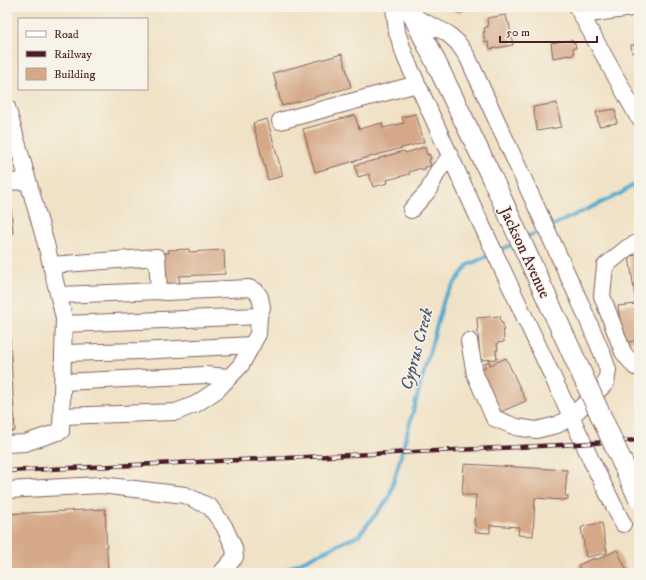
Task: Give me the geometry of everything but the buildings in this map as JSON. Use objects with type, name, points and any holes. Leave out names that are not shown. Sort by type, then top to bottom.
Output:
[{"type":"main road","name":"Jackson Avenue","points":[[412,12],[491,176],[639,498]]},
{"type":"street","points":[[394,7],[396,32],[417,84],[591,460],[623,524]]},
{"type":"street","points":[[638,7],[579,11],[638,117]]},
{"type":"street","points":[[412,12],[447,33],[458,43],[468,58],[602,353],[608,370],[606,383],[571,417],[557,425],[536,430],[516,428],[494,418],[476,374],[469,340]]},
{"type":"street","points":[[280,121],[417,84]]},
{"type":"street","points":[[7,107],[46,244],[64,318],[61,431],[25,443],[7,444]]},
{"type":"street","points":[[411,210],[428,192],[438,172],[450,158]]},
{"type":"street","points":[[7,182],[28,181]]},
{"type":"street","points":[[639,242],[627,248],[605,266],[602,296],[623,352],[635,367],[639,367]]},
{"type":"street","points":[[51,265],[156,258],[159,291]]},
{"type":"street","points":[[59,295],[249,288],[256,291],[260,296],[262,307],[259,316],[258,334],[241,365],[217,390],[196,404],[176,412],[62,416]]},
{"type":"street","points":[[64,324],[259,316]]},
{"type":"street","points":[[63,353],[140,351],[252,345]]},
{"type":"street","points":[[63,382],[205,375],[228,377]]},
{"type":"street","points":[[7,490],[101,485],[185,495],[210,507],[224,526],[234,548],[235,557],[221,573]]},
{"type":"waterway","name":"Cyprus Creek","points":[[549,227],[620,194],[639,181]]},
{"type":"waterway","name":"Cyprus Creek","points":[[525,238],[542,230]]},
{"type":"waterway","name":"Cyprus Creek","points":[[498,251],[515,243]]},
{"type":"waterway","name":"Cyprus Creek","points":[[278,573],[359,535],[389,498],[445,296],[468,265],[492,254]]},
{"type":"railway","points":[[7,471],[639,440]]}]
